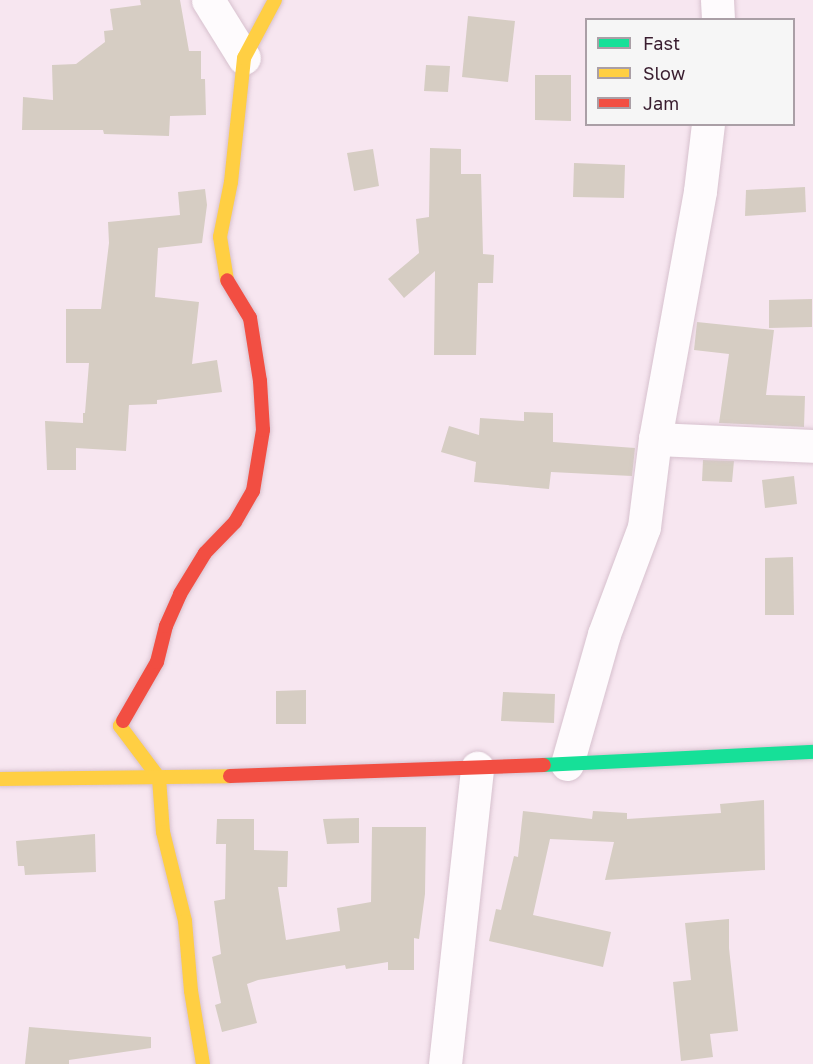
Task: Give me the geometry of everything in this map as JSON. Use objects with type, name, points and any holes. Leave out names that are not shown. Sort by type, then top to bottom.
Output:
[{"type":"street","points":[[208,0],[244,58]]},
{"type":"street","points":[[203,1064],[191,991],[185,921],[164,832],[159,778],[120,726],[157,662],[166,626],[180,594],[205,553],[236,522],[253,491],[261,441],[260,381],[250,318],[226,278],[220,237],[231,182],[244,58],[275,0]]},
{"type":"street","points":[[717,0],[718,18]]},
{"type":"street","points":[[567,764],[604,634],[644,527],[655,439],[699,191],[708,126]]},
{"type":"street","points":[[655,439],[813,446]]},
{"type":"street","points":[[0,779],[159,778],[477,768],[813,752]]},
{"type":"street","points":[[444,1064],[477,768]]},
{"type":"building","points":[[140,0],[180,0],[189,51],[201,51],[201,79],[205,79],[206,115],[170,116],[169,136],[104,134],[103,130],[22,130],[23,97],[53,100],[52,65],[76,64],[105,42],[104,31],[113,30],[110,9],[141,5]]},
{"type":"building","points":[[468,16],[515,21],[508,82],[462,77]]},
{"type":"building","points":[[426,65],[450,66],[448,92],[424,91]]},
{"type":"building","points":[[535,75],[571,75],[571,121],[535,120]]},
{"type":"building","points":[[430,148],[461,149],[461,174],[481,174],[483,254],[494,255],[493,283],[478,283],[476,355],[434,355],[435,271],[404,298],[388,279],[419,253],[416,219],[429,217]]},
{"type":"building","points":[[373,149],[379,186],[354,191],[347,153]]},
{"type":"building","points":[[574,163],[625,165],[624,198],[573,197]]},
{"type":"building","points":[[805,187],[806,212],[745,216],[746,190]]},
{"type":"building","points":[[205,189],[207,205],[202,243],[158,248],[155,297],[199,302],[192,364],[217,360],[222,392],[157,400],[157,404],[129,405],[126,451],[76,448],[76,470],[47,470],[45,421],[83,423],[89,363],[66,363],[66,309],[101,309],[109,243],[108,222],[180,215],[178,192]]},
{"type":"building","points":[[812,299],[812,327],[769,328],[769,300]]},
{"type":"building","points":[[697,322],[774,330],[766,395],[805,396],[804,427],[719,423],[729,354],[694,350]]},
{"type":"building","points":[[524,412],[553,413],[553,442],[635,448],[632,476],[551,472],[549,489],[474,482],[476,462],[441,452],[449,426],[479,435],[480,418],[524,421]]},
{"type":"building","points":[[703,460],[734,461],[732,482],[702,481]]},
{"type":"building","points":[[794,476],[797,504],[765,508],[762,480]]},
{"type":"building","points":[[793,557],[794,615],[765,615],[765,558]]},
{"type":"building","points":[[306,690],[306,724],[276,724],[276,691]]},
{"type":"building","points":[[503,692],[555,694],[554,723],[501,721]]},
{"type":"building","points":[[764,800],[765,870],[605,880],[614,842],[550,839],[533,915],[611,932],[603,967],[489,941],[496,909],[501,910],[514,856],[518,857],[523,811],[592,819],[593,811],[627,813],[627,819],[721,813],[720,804]]},
{"type":"building","points":[[359,818],[359,843],[327,844],[323,819]]},
{"type":"building","points":[[217,819],[254,819],[254,850],[288,851],[287,887],[278,887],[286,940],[340,931],[337,908],[371,902],[372,827],[426,827],[425,894],[419,939],[414,938],[414,970],[388,970],[388,962],[346,969],[345,965],[258,980],[247,984],[257,1023],[222,1032],[215,1005],[221,1003],[212,957],[221,954],[214,901],[225,899],[226,844],[216,844]]},
{"type":"building","points":[[95,834],[96,872],[25,875],[24,866],[18,866],[16,841]]},
{"type":"building","points":[[729,919],[729,948],[738,1031],[710,1034],[713,1057],[681,1061],[673,982],[691,980],[685,923]]},
{"type":"building","points":[[29,1027],[151,1037],[151,1048],[69,1060],[69,1064],[25,1064]]},
{"type":"traffic: fast","points":[[544,765],[813,752]]},
{"type":"traffic: slow","points":[[227,280],[220,237],[231,182],[244,58],[275,0]]},
{"type":"traffic: slow","points":[[123,721],[120,726],[159,778],[163,832],[185,921],[191,991],[203,1064]]},
{"type":"traffic: slow","points":[[0,779],[230,776]]},
{"type":"traffic: jam","points":[[123,721],[157,662],[166,626],[180,594],[205,553],[235,522],[253,491],[263,430],[260,381],[250,318],[227,280]]},
{"type":"traffic: jam","points":[[230,776],[544,765]]}]
